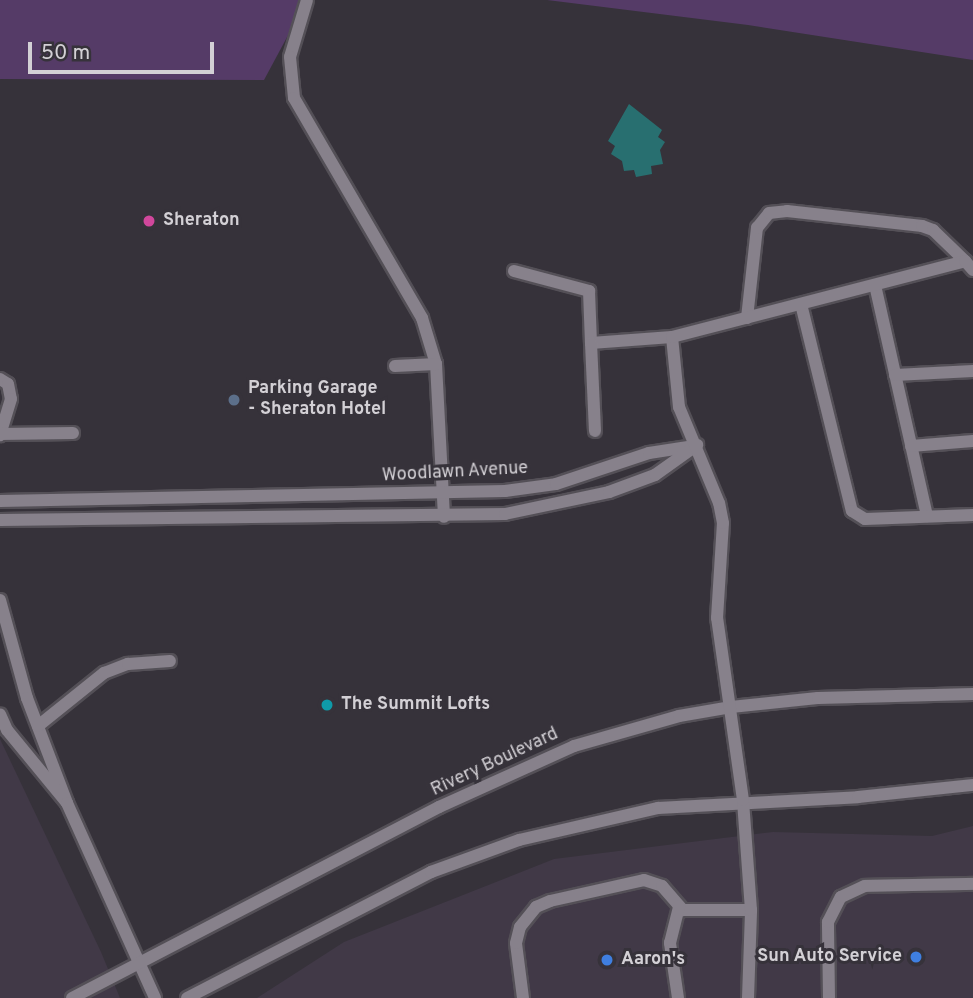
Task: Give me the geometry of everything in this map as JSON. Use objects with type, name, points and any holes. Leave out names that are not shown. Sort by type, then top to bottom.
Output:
[{"type":"street","points":[[307,0],[290,57],[294,98],[422,318],[436,364],[444,517]]},
{"type":"street","points":[[747,317],[757,228],[769,213],[787,211],[922,226],[933,230],[969,265]]},
{"type":"street","points":[[591,343],[672,337],[875,285],[969,265]]},
{"type":"street","points":[[514,271],[589,291],[595,431]]},
{"type":"street","points":[[875,285],[927,516]]},
{"type":"street","points":[[801,304],[852,511],[865,519],[973,515]]},
{"type":"street","points":[[672,337],[679,407],[697,445],[723,523],[717,618],[743,800],[751,910],[748,998]]},
{"type":"street","points":[[395,366],[436,364]]},
{"type":"street","points":[[895,375],[973,371]]},
{"type":"street","points":[[0,379],[8,384],[11,399],[0,435],[73,433]]},
{"type":"street","points":[[911,446],[973,441]]},
{"type":"street","points":[[0,520],[444,517],[505,514],[609,492],[655,475],[697,445]]},
{"type":"street","name":"Woodlawn Avenue","points":[[0,501],[443,492],[556,484],[649,453],[697,445]]},
{"type":"street","points":[[0,600],[38,726],[67,803],[155,998]]},
{"type":"street","points":[[38,726],[104,673],[128,664],[170,661]]},
{"type":"street","name":"Rivery Boulevard","points":[[72,998],[141,965],[521,767],[627,729],[731,707],[818,698],[973,694]]},
{"type":"street","points":[[0,714],[7,730],[67,803]]},
{"type":"street","points":[[187,998],[420,878],[519,840],[602,817],[743,800],[858,797],[973,785]]},
{"type":"street","points":[[523,998],[516,943],[520,927],[536,907],[644,880],[662,886],[679,906],[691,912],[751,910]]},
{"type":"street","points":[[829,998],[828,922],[841,897],[865,886],[973,884]]},
{"type":"street","points":[[678,998],[670,943],[679,906]]},
{"type":"shaded area","points":[[0,0],[307,0],[264,80],[0,79]]},
{"type":"shaded area","points":[[547,0],[973,0],[973,60],[748,25]]},
{"type":"shaded area","points":[[0,739],[101,952],[120,998],[0,998]]},
{"type":"shaded area","points":[[973,826],[973,998],[257,998],[344,942],[554,859],[773,832],[932,836]]},
{"type":"water","points":[[629,104],[662,130],[658,137],[665,142],[660,150],[663,164],[651,166],[652,174],[636,177],[634,170],[624,171],[622,161],[611,154],[615,146],[608,141]]},
{"type":"place","name":"Sheraton","points":[[149,221]]},
{"type":"place","name":"Parking Garage - Sheraton Hotel","points":[[234,400]]},
{"type":"place","name":"The Summit Lofts","points":[[327,705]]},
{"type":"place","name":"Sun Auto Service","points":[[916,957]]},
{"type":"place","name":"Aaron's","points":[[607,960]]}]
